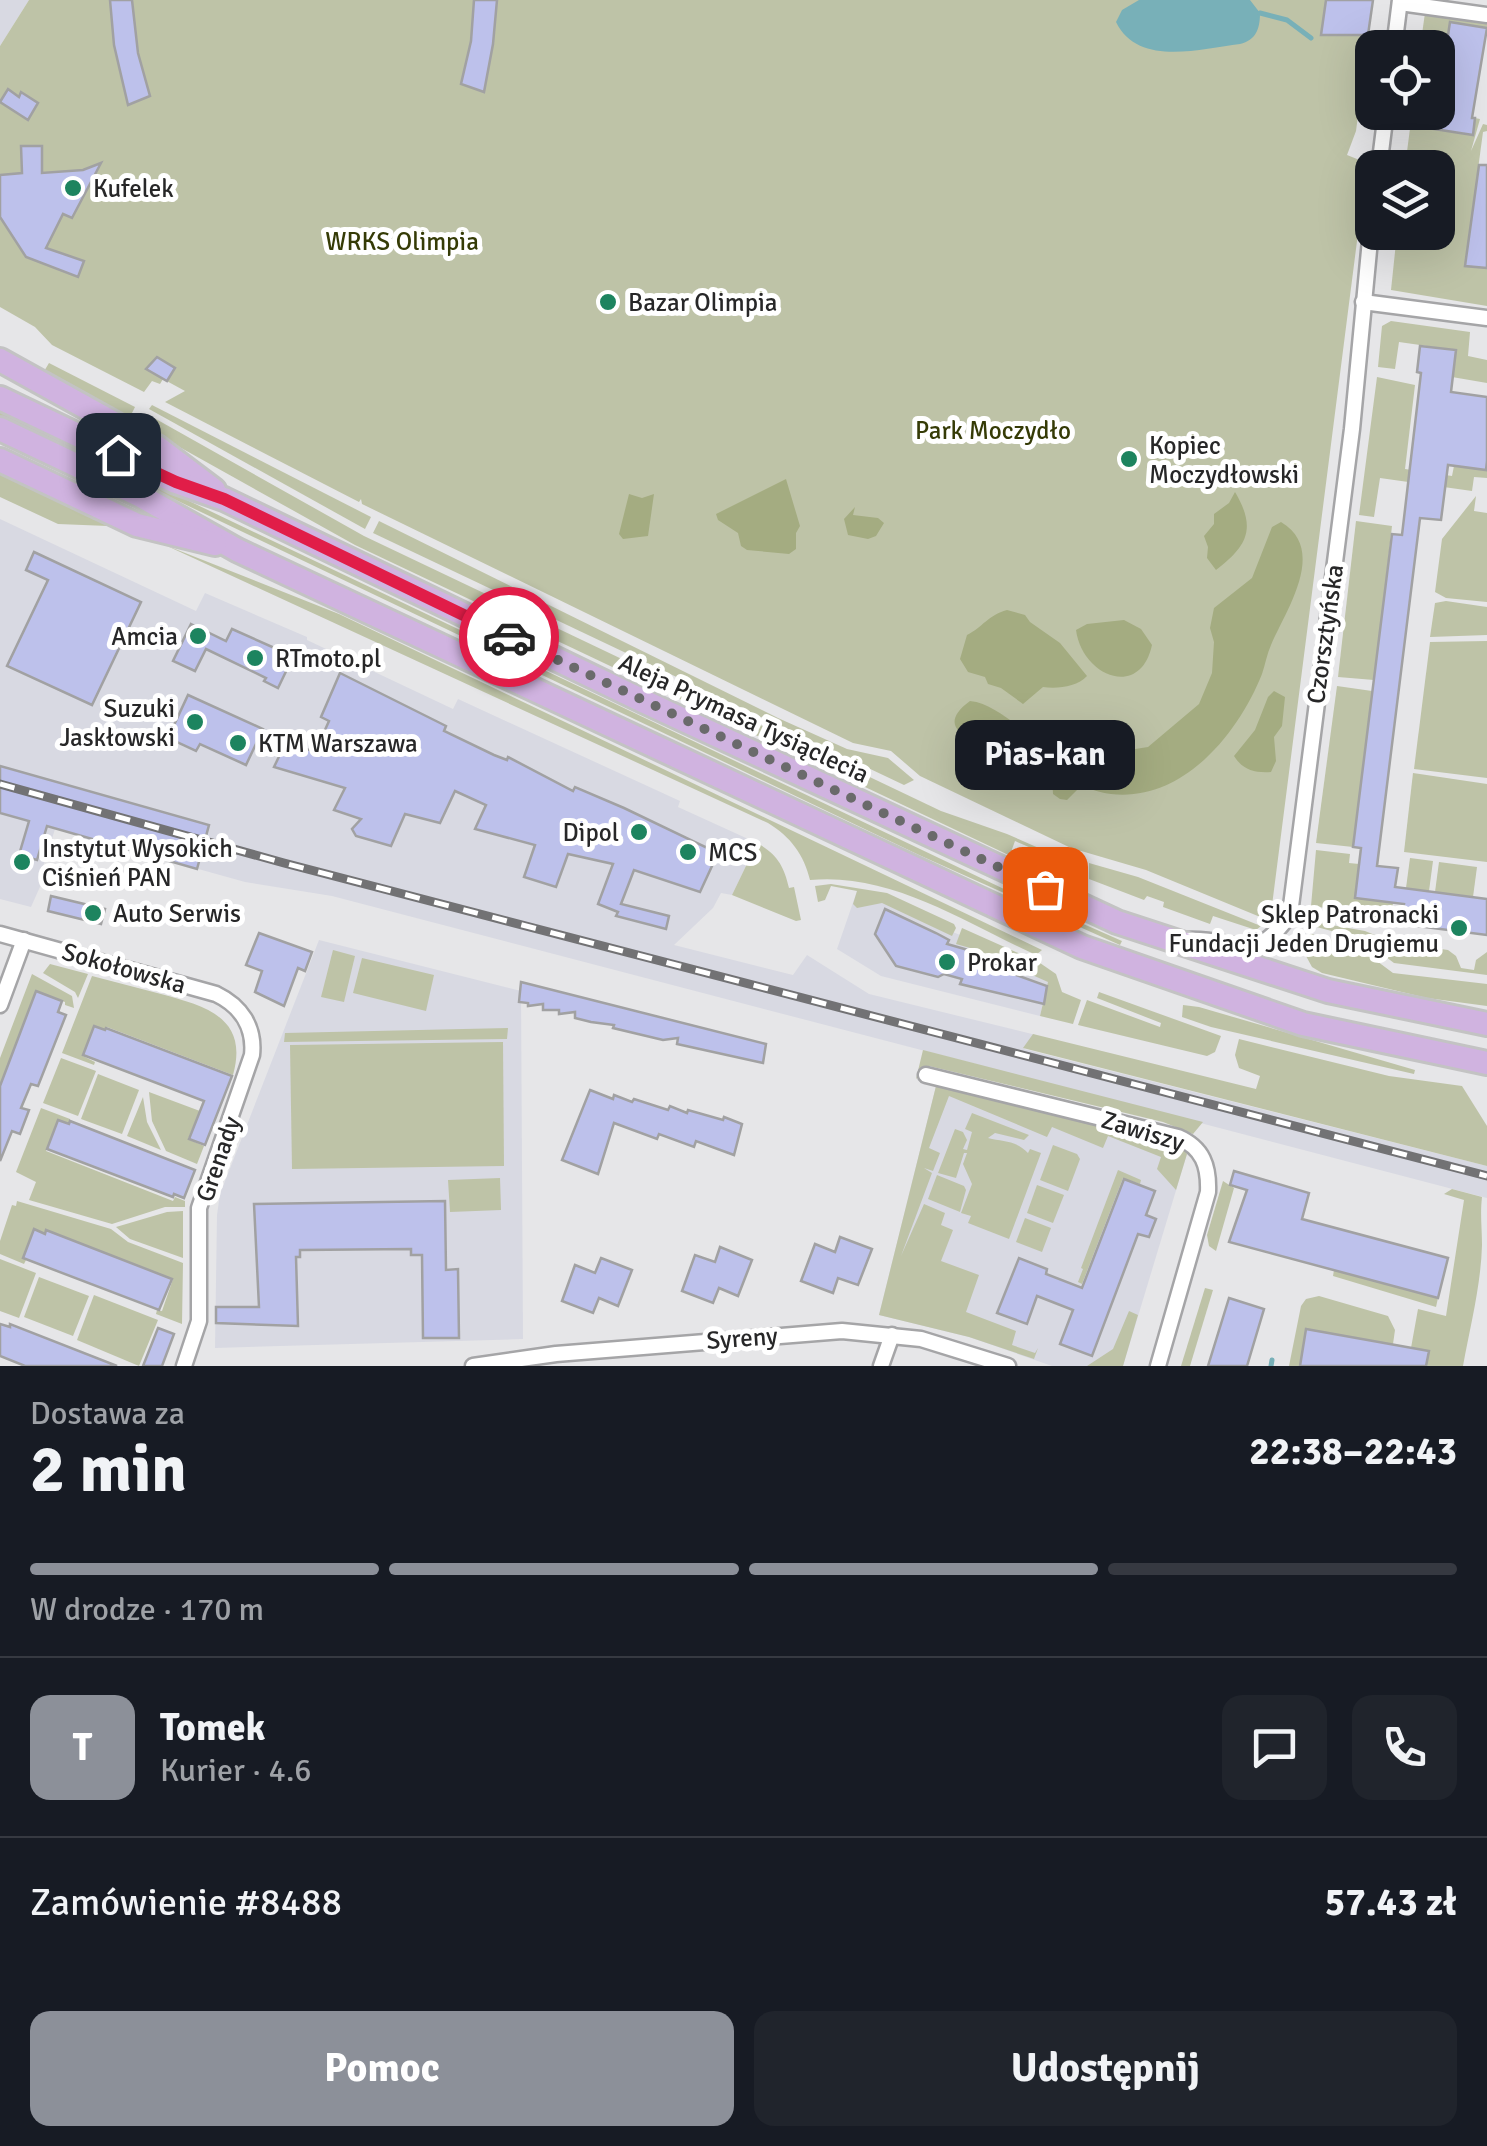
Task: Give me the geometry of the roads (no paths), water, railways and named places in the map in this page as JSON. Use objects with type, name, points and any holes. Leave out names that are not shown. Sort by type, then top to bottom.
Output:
[{"type":"main road","points":[[0,360],[157,447],[224,499]]},
{"type":"main road","name":"Aleja Prymasa Tysiąclecia","points":[[0,398],[176,482],[224,499],[936,840],[1117,922],[1328,991],[1487,1024]]},
{"type":"main road","points":[[0,429],[156,504],[237,550],[1082,947],[1303,1024],[1487,1063]]},
{"type":"main road","points":[[0,460],[138,526],[237,550]]},
{"type":"street","points":[[1396,30],[1400,2],[1487,15]]},
{"type":"street","name":"Czorsztyńska","points":[[1170,941],[1207,939],[1250,948],[1262,945],[1290,914],[1360,364],[1369,250]]},
{"type":"street","points":[[1363,302],[1487,318]]},
{"type":"street","name":"Sokołowska","points":[[0,934],[216,994],[242,1014]]},
{"type":"street","points":[[0,1004],[24,940]]},
{"type":"street","name":"Grenady","points":[[184,1366],[199,1320],[200,1208],[252,1055],[252,1036],[242,1014]]},
{"type":"street","name":"Zawiszy","points":[[926,1075],[1178,1137],[1198,1149],[1209,1174],[1208,1192],[1158,1366]]},
{"type":"street","name":"Syreny","points":[[473,1366],[620,1348],[842,1331],[892,1334],[942,1344],[1008,1366]]},
{"type":"street","points":[[881,1366],[892,1334]]},
{"type":"street","points":[[614,1365],[620,1348]]},
{"type":"water","points":[[1139,0],[1250,0],[1260,13],[1259,24],[1253,37],[1240,44],[1189,51],[1154,50],[1126,36],[1116,22],[1122,10]]},
{"type":"waterway","points":[[1260,13],[1287,20],[1311,38]]},
{"type":"waterway","points":[[1271,1366],[1272,1360]]},
{"type":"railway","points":[[0,784],[284,863],[1487,1176]]},
{"type":"place","name":"Kufelek","points":[[73,188]]},
{"type":"place","name":"Bazar Olimpia","points":[[608,302]]},
{"type":"place","name":"Kopiec Moczydłowski","points":[[1129,459]]},
{"type":"place","name":"Amcia","points":[[198,636]]},
{"type":"place","name":"RTmoto.pl","points":[[255,658]]},
{"type":"place","name":"Suzuki Jaskłowski","points":[[195,722]]},
{"type":"place","name":"KTM Warszawa","points":[[238,743]]},
{"type":"place","name":"Dipol","points":[[639,832]]},
{"type":"place","name":"MCS","points":[[688,852]]},
{"type":"place","name":"Instytut Wysokich Ciśnień PAN","points":[[22,862]]},
{"type":"place","name":"Pias-kan","points":[[1045,889]]},
{"type":"place","name":"Auto Serwis","points":[[93,913]]},
{"type":"place","name":"Sklep Patronacki Fundacji Jeden Drugiemu","points":[[1459,928]]},
{"type":"place","name":"Prokar","points":[[947,962]]},
{"type":"park label","name":"WRKS Olimpia","points":[[402,241]]},
{"type":"park label","name":"Park Moczydło","points":[[993,430]]}]
